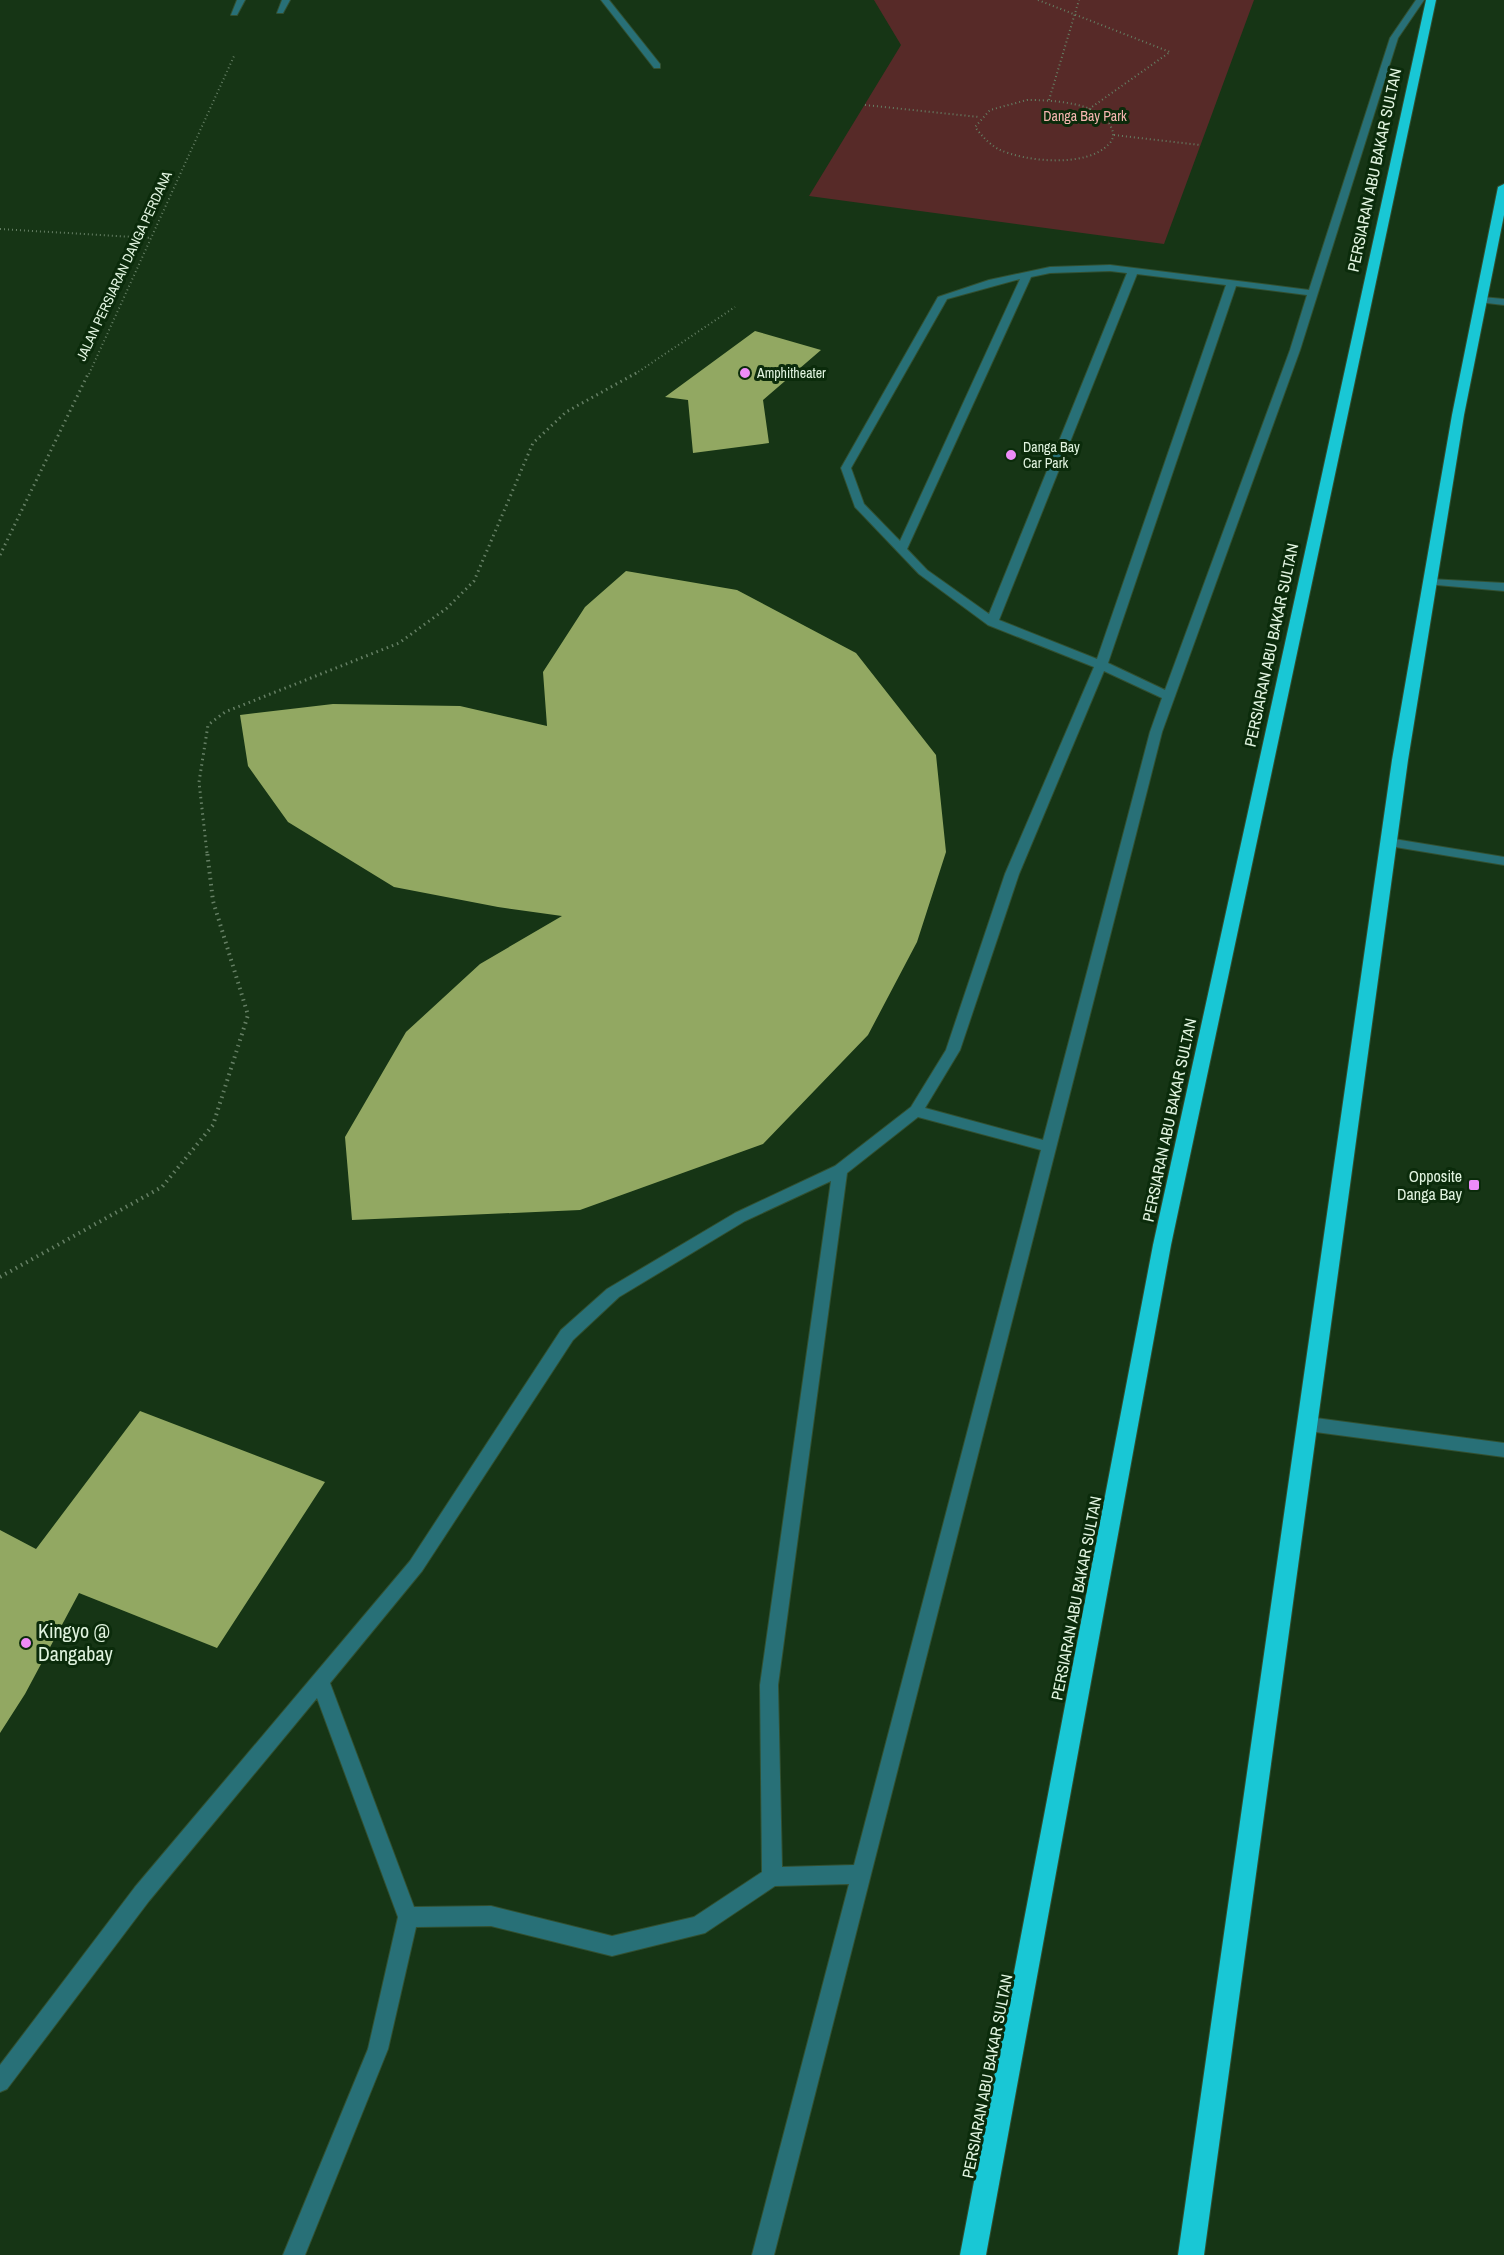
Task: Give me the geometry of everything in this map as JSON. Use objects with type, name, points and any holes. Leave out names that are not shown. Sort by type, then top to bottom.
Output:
[{"type":"highway","name":"PERSIARAN ABU BAKAR SULTAN","points":[[973,2255],[1162,1245],[1431,0]]},
{"type":"highway","points":[[1191,2255],[1388,843],[1458,415],[1504,187]]},
{"type":"street","points":[[234,13],[241,0]]},
{"type":"street","points":[[280,11],[286,0]]},
{"type":"street","points":[[605,0],[611,0]]},
{"type":"street","points":[[605,0],[657,66]]},
{"type":"street","points":[[763,2255],[1156,732],[1313,293],[1394,38],[1420,0]]},
{"type":"street","points":[[1170,697],[1101,665],[992,622],[923,572],[859,505],[846,468],[943,297],[1027,275],[1110,268],[1313,293]]},
{"type":"street","points":[[992,622],[1132,271]]},
{"type":"street","points":[[902,548],[1027,275]]},
{"type":"street","points":[[0,2082],[142,1894],[416,1566],[567,1335],[613,1293],[740,1217],[840,1170],[916,1111],[953,1050],[1012,874],[1101,665],[1232,283]]},
{"type":"street","points":[[1482,300],[1504,302]]},
{"type":"street","points":[[1430,582],[1504,587]]},
{"type":"street","points":[[1388,843],[1504,861]]},
{"type":"street","points":[[916,1111],[1049,1147]]},
{"type":"street","points":[[772,1877],[769,1685],[795,1483],[840,1170]]},
{"type":"street","points":[[1308,1424],[1504,1450]]},
{"type":"street","points":[[294,2255],[378,2049],[408,1917],[320,1681]]},
{"type":"street","points":[[408,1917],[491,1917],[612,1946],[698,1926],[772,1877],[862,1874]]},
{"type":"path","points":[[1038,0],[1170,52],[1089,108]]},
{"type":"path","points":[[1049,100],[1079,0]]},
{"type":"path","name":"JALAN PERSIARAN DANGA PERDANA","points":[[0,555],[119,312],[245,35],[280,11]]},
{"type":"path","points":[[1049,100],[1089,108],[1112,125],[1114,135],[1109,144],[1095,152],[1076,157],[1029,158],[1008,153],[985,141],[975,127],[980,117],[990,109],[1007,103],[1049,100]]},
{"type":"path","points":[[865,105],[980,117]]},
{"type":"path","points":[[1114,135],[1200,145]]},
{"type":"path","points":[[0,229],[151,238]]},
{"type":"path","points":[[0,1277],[162,1187],[213,1125],[248,1015],[213,901],[199,782],[208,725],[225,712],[399,643],[447,608],[474,581],[533,443],[566,412],[649,366],[735,308]]},
{"type":"green space","name":"Danga Bay Park","points":[[874,0],[1254,0],[1164,244],[809,196],[901,45]]},
{"type":"building","name":"Amphitheater","points":[[755,331],[821,350],[763,400],[769,443],[693,453],[688,400],[665,397]]},
{"type":"building","points":[[626,571],[737,590],[856,653],[936,755],[946,852],[917,942],[868,1035],[763,1144],[580,1210],[352,1220],[345,1137],[406,1032],[480,964],[562,916],[498,907],[394,887],[288,822],[248,766],[240,715],[333,704],[460,706],[547,726],[543,672],[585,607]]},
{"type":"building","points":[[140,1411],[325,1482],[217,1648],[79,1593],[25,1694],[0,1733],[0,1530],[36,1549]]},
{"type":"place","name":"Amphitheater","points":[[745,373]]},
{"type":"place","name":"Danga Bay Car Park","points":[[1011,455]]},
{"type":"place","name":"Opposite Danga Bay","points":[[1474,1185]]},
{"type":"place","name":"Kingyo @ Dangabay","points":[[26,1643]]}]
